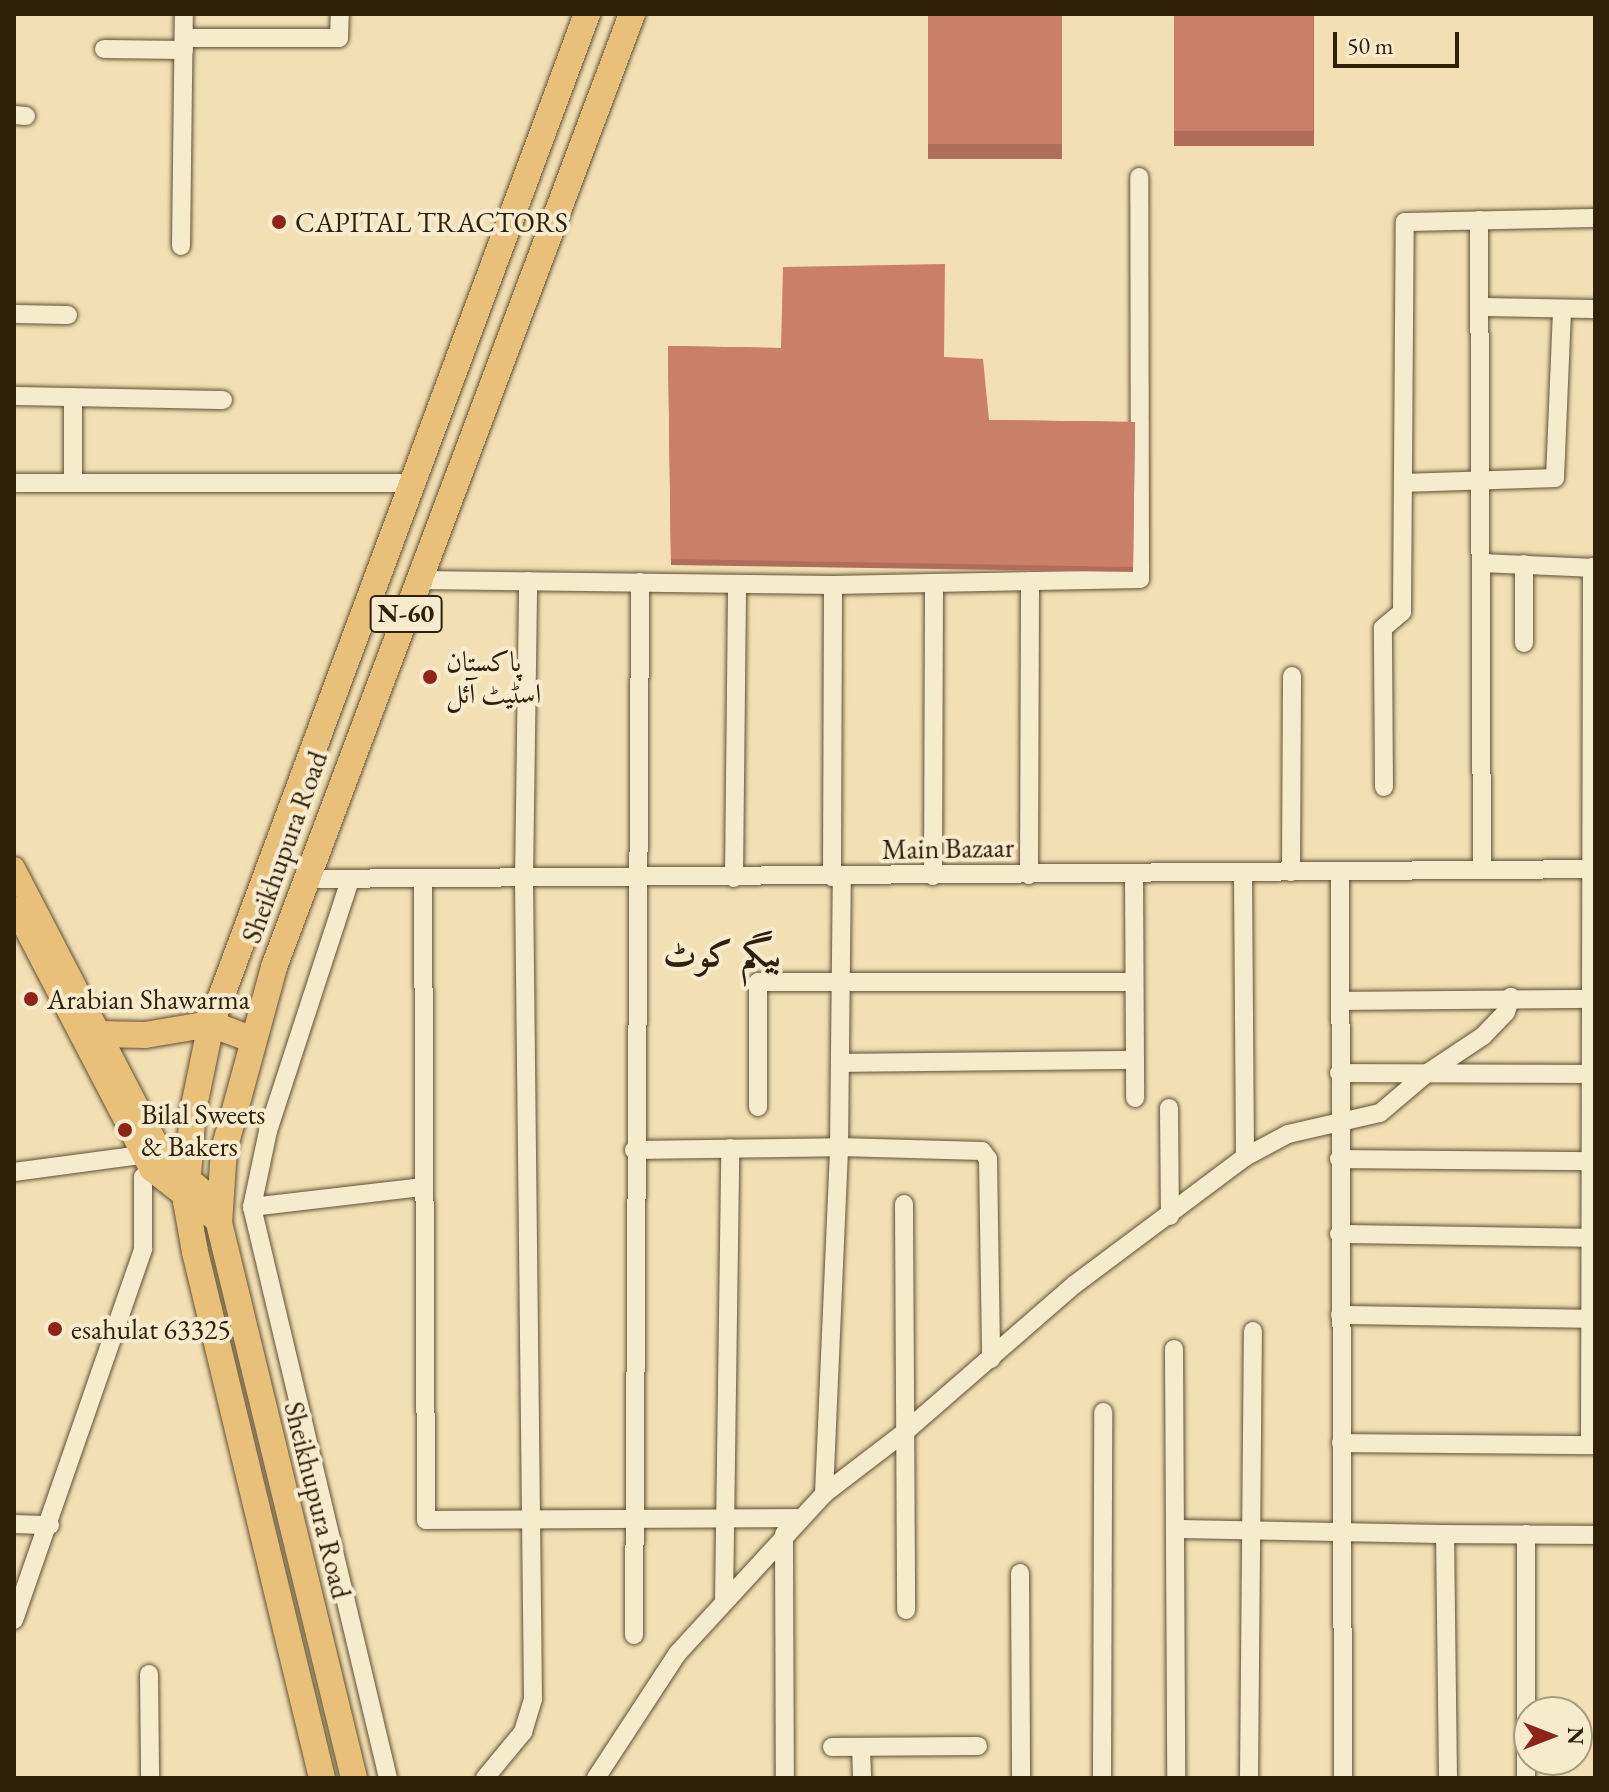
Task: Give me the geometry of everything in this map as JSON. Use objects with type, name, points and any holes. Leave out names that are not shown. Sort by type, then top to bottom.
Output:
[{"type":"highway","name":"Sheikhupura Road","points":[[322,1778],[186,1191],[211,1024],[409,483],[587,14]]},
{"type":"highway","name":"Sheikhupura Road","points":[[354,1778],[219,1213],[229,1120],[251,1039],[306,879],[632,14]]},
{"type":"highway","points":[[99,1034],[145,1035],[211,1024],[251,1039]]},
{"type":"main road","points":[[14,868],[99,1034],[154,1157]]},
{"type":"main road","points":[[14,907],[154,1157],[186,1191],[219,1213]]},
{"type":"street","points":[[181,246],[184,14]]},
{"type":"street","points":[[104,49],[339,38],[340,14]]},
{"type":"street","points":[[419,580],[833,585],[1140,579],[1139,177]]},
{"type":"street","points":[[1384,787],[1383,628],[1402,612],[1405,222],[1595,218]]},
{"type":"street","points":[[1479,220],[1482,870]]},
{"type":"street","points":[[1480,307],[1595,309]]},
{"type":"street","points":[[1403,483],[1481,483],[1555,478],[1562,309]]},
{"type":"street","points":[[14,314],[68,315]]},
{"type":"street","points":[[14,396],[223,400]]},
{"type":"street","points":[[73,397],[73,483]]},
{"type":"street","points":[[14,483],[409,483]]},
{"type":"street","points":[[1341,1443],[1593,1445],[1594,568],[1481,563]]},
{"type":"street","points":[[1524,564],[1524,643]]},
{"type":"street","points":[[485,1778],[523,1732],[533,1699],[524,880],[528,581]]},
{"type":"street","points":[[1029,875],[1030,581]]},
{"type":"street","points":[[634,1635],[634,1150],[640,879],[640,582]]},
{"type":"street","points":[[933,876],[934,583]]},
{"type":"street","points":[[734,878],[737,584]]},
{"type":"street","points":[[824,1494],[839,1147],[841,982],[833,585]]},
{"type":"street","points":[[1291,872],[1292,676]]},
{"type":"street","name":"Main Bazaar","points":[[306,879],[524,880],[1593,869]]},
{"type":"street","points":[[1340,871],[1343,1778]]},
{"type":"street","points":[[1243,872],[1245,1157]]},
{"type":"street","points":[[1134,873],[1135,1098]]},
{"type":"street","points":[[350,880],[268,1131],[252,1207],[388,1778]]},
{"type":"street","points":[[423,880],[423,1514],[434,1522],[801,1518]]},
{"type":"street","points":[[758,1107],[758,982],[1134,982]]},
{"type":"street","points":[[1340,1001],[1511,997],[1594,989]]},
{"type":"street","points":[[596,1778],[618,1751],[652,1685],[784,1534],[824,1494],[906,1431],[1074,1285],[1245,1157],[1288,1134],[1339,1125],[1380,1113],[1426,1074],[1483,1036],[1506,1012],[1511,997]]},
{"type":"street","points":[[840,1063],[1135,1060]]},
{"type":"street","points":[[1339,1073],[1593,1074]]},
{"type":"street","points":[[1169,1108],[1170,1216]]},
{"type":"street","points":[[724,1602],[730,1148]]},
{"type":"street","points":[[634,1150],[972,1149],[988,1159],[991,1359]]},
{"type":"street","points":[[14,1172],[154,1157]]},
{"type":"street","points":[[14,1620],[50,1525],[143,1249],[143,1177],[154,1157]]},
{"type":"street","points":[[1339,1159],[1592,1161]]},
{"type":"street","points":[[252,1207],[423,1187]]},
{"type":"street","points":[[904,1204],[906,1610]]},
{"type":"street","points":[[1339,1234],[1592,1238]]},
{"type":"street","points":[[1340,1315],[1591,1319]]},
{"type":"street","points":[[1249,1778],[1253,1331]]},
{"type":"street","points":[[1174,1349],[1176,1778]]},
{"type":"street","points":[[1102,1778],[1103,1412]]},
{"type":"street","points":[[14,1524],[50,1525]]},
{"type":"street","points":[[1175,1529],[1595,1535]]},
{"type":"street","points":[[784,1534],[785,1778]]},
{"type":"street","points":[[1445,1534],[1448,1778]]},
{"type":"street","points":[[1526,1534],[1526,1778]]},
{"type":"street","points":[[1020,1573],[1021,1778]]},
{"type":"street","points":[[149,1674],[150,1778]]},
{"type":"street","points":[[832,1747],[978,1746]]},
{"type":"street","points":[[861,1747],[862,1778]]},
{"type":"building","points":[[928,14],[1062,14],[1062,144],[928,144]]},
{"type":"building","points":[[1174,14],[1313,14],[1313,131],[1174,131]]},
{"type":"building","points":[[945,264],[944,357],[983,359],[989,420],[1135,422],[1133,567],[671,559],[668,346],[781,348],[783,267]]},
{"type":"place","name":"CAPITAL TRACTORS","points":[[279,222]]},
{"type":"place","name":"پاکستان اسٹیٹ آئل","points":[[430,677]]},
{"type":"place","name":"Arabian Shawarma","points":[[31,999]]},
{"type":"place","name":"Bilal Sweets & Bakers","points":[[125,1130]]},
{"type":"place","name":"esahulat 63325","points":[[55,1329]]},
{"type":"district","name":"بیگم کوٹ","points":[[722,954]]}]
